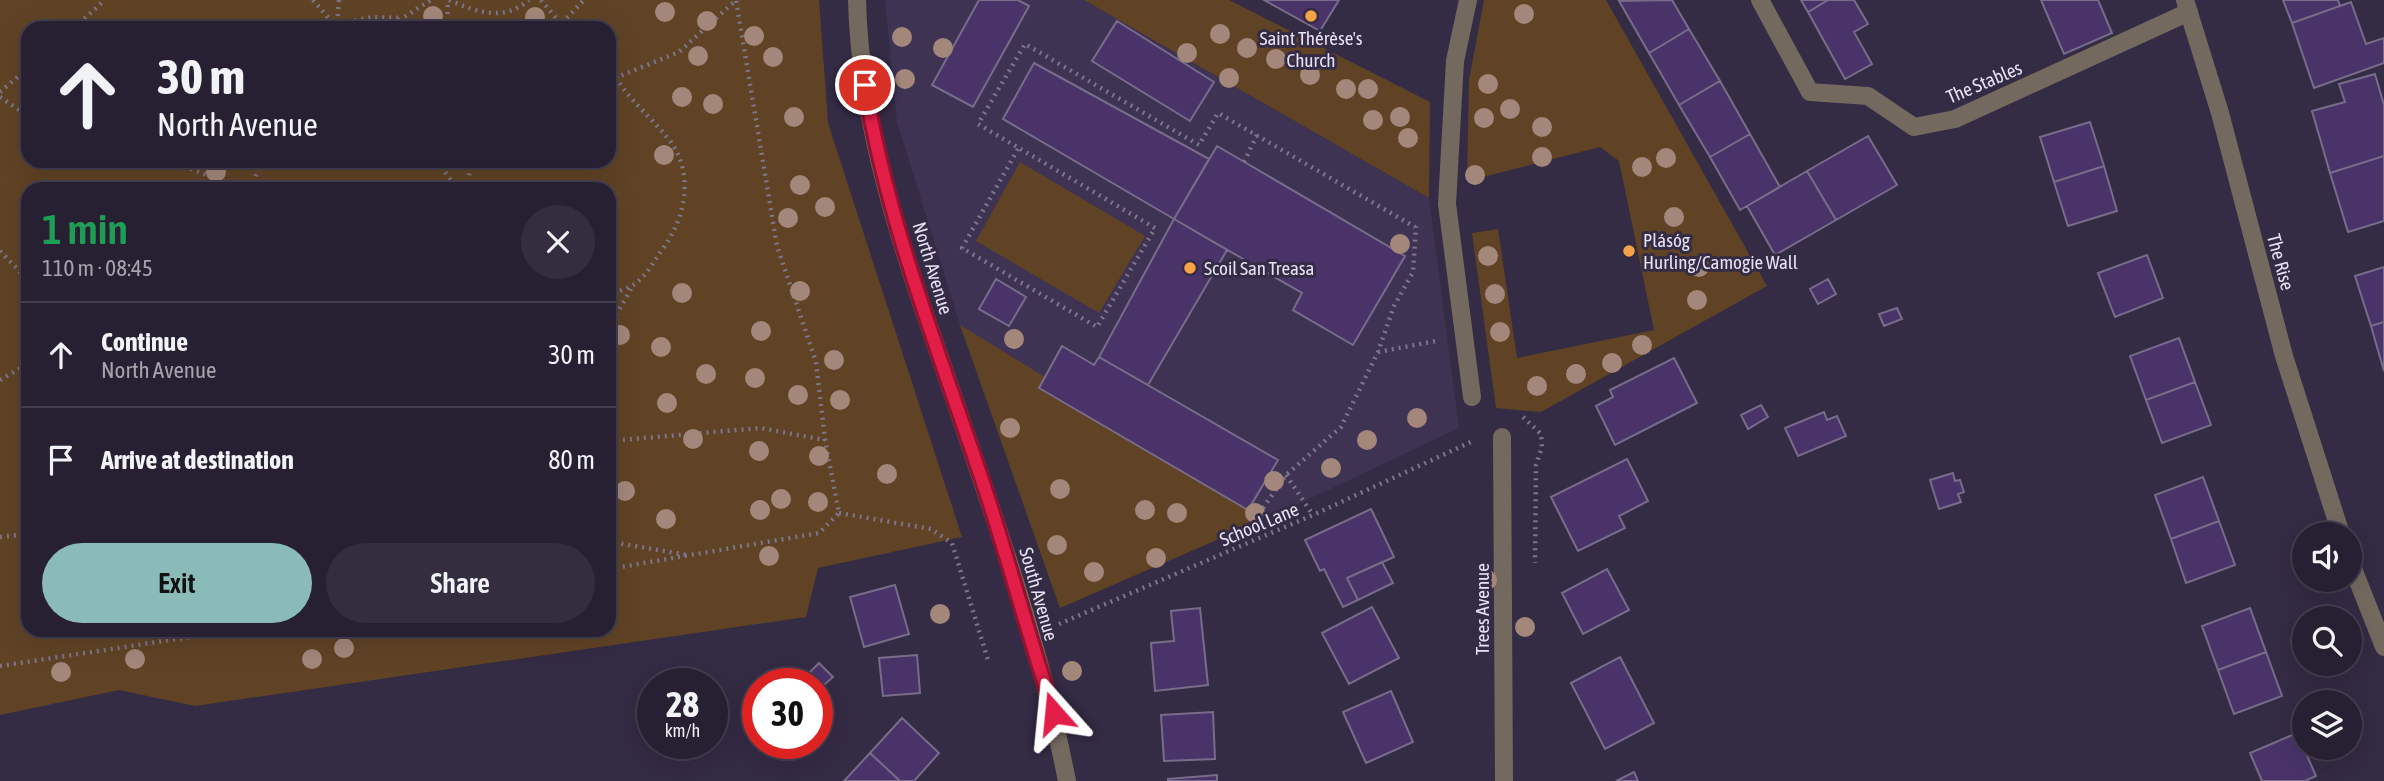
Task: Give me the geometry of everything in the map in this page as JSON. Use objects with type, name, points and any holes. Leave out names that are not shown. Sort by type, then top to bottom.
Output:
[{"type":"street","name":"North Avenue","points":[[857,0],[860,49],[884,179],[917,292],[1001,541]]},
{"type":"street","points":[[1468,0],[1455,61],[1448,208],[1472,397]]},
{"type":"street","name":"The Stables","points":[[1760,0],[1810,92],[1868,96],[1914,127],[1955,119],[2187,6]]},
{"type":"street","name":"The Rise","points":[[2187,6],[2220,113],[2284,356],[2337,522]]},
{"type":"street","name":"Trees Avenue","points":[[1502,437],[1504,781]]},
{"type":"street","name":"South Avenue","points":[[1001,541],[1054,713],[1067,781]]},
{"type":"street","points":[[2362,591],[2384,647]]},
{"type":"path","points":[[82,21],[106,0]]},
{"type":"path","points":[[313,0],[332,21]]},
{"type":"path","points":[[338,21],[340,0]]},
{"type":"path","points":[[398,21],[431,0]]},
{"type":"path","points":[[447,21],[448,0],[485,15],[517,10],[529,0]]},
{"type":"path","points":[[541,0],[561,21],[584,0]]},
{"type":"path","points":[[616,78],[679,52],[736,0]]},
{"type":"path","points":[[736,0],[777,246],[816,362],[825,440],[839,513]]},
{"type":"path","points":[[356,21],[372,17],[403,18]]},
{"type":"path","points":[[1018,149],[962,248],[1097,327],[1155,228],[978,124],[1025,44],[1199,145],[1218,113],[1415,227]]},
{"type":"path","points":[[21,74],[0,94],[21,110]]},
{"type":"path","points":[[616,79],[671,142],[687,189],[682,212],[671,238],[644,277],[631,289],[616,315]]},
{"type":"path","points":[[616,85],[620,85]]},
{"type":"path","points":[[1244,162],[1257,135]]},
{"type":"path","points":[[189,168],[225,182]]},
{"type":"path","points":[[1263,508],[1286,475],[1340,427],[1378,352],[1394,306],[1413,272],[1415,227],[1430,211],[1448,208]]},
{"type":"path","points":[[0,251],[21,273]]},
{"type":"path","points":[[616,292],[631,289]]},
{"type":"path","points":[[1378,352],[1447,338]]},
{"type":"path","points":[[0,380],[21,368]]},
{"type":"path","points":[[616,440],[761,428],[825,440]]},
{"type":"path","name":"School Lane","points":[[1057,624],[1313,515],[1469,442]]},
{"type":"path","points":[[1286,475],[1313,515]]},
{"type":"path","points":[[839,513],[931,529],[952,543],[988,660]]},
{"type":"path","points":[[616,568],[819,533],[839,513]]},
{"type":"path","points":[[0,537],[21,535]]},
{"type":"path","points":[[616,540],[692,556]]},
{"type":"path","points":[[0,666],[192,637]]},
{"type":"shaded area","points":[[0,0],[819,0],[828,123],[962,537],[818,568],[806,617],[195,706],[119,690],[0,715]]},
{"type":"shaded area","name":"Scoil San Treasa","points":[[885,0],[1084,0],[1429,198],[1459,428],[1305,501],[1060,608],[960,325],[897,122]]},
{"type":"shaded area","points":[[1084,0],[1229,0],[1430,102],[1429,198]]},
{"type":"shaded area","points":[[1484,0],[1606,0],[1767,286],[1541,412],[1496,408],[1472,233],[1498,229],[1517,358],[1654,330],[1619,161],[1600,147],[1467,181],[1469,80]]},
{"type":"shaded area","points":[[1020,162],[1145,236],[1099,313],[976,241]]},
{"type":"shaded area","points":[[960,325],[1045,377],[1040,388],[1248,510],[1249,526],[1060,608]]},
{"type":"building","points":[[979,0],[1018,0],[1029,6],[973,107],[932,85]]},
{"type":"building","name":"Saint Thérèse's Church","points":[[1264,0],[1339,0],[1320,31]]},
{"type":"building","points":[[1672,0],[1689,29],[1649,53],[1619,1]]},
{"type":"building","points":[[1801,0],[1828,0],[1808,12]]},
{"type":"building","points":[[1828,0],[1854,0],[1868,24],[1854,32],[1872,64],[1845,79],[1808,12]]},
{"type":"building","points":[[2041,0],[2098,0],[2112,33],[2064,54]]},
{"type":"building","points":[[2283,0],[2338,0],[2340,6],[2292,23]]},
{"type":"building","points":[[2351,2],[2366,44],[2384,38],[2384,63],[2314,88],[2292,23]]},
{"type":"building","points":[[1117,21],[1214,82],[1190,121],[1092,61]]},
{"type":"building","points":[[1689,29],[1720,81],[1679,105],[1649,53]]},
{"type":"building","points":[[1034,63],[1209,159],[1174,219],[1003,119]]},
{"type":"building","points":[[2375,74],[2384,105],[2384,156],[2330,173],[2312,111],[2345,102],[2339,84]]},
{"type":"building","points":[[1720,81],[1750,134],[1710,157],[1679,105]]},
{"type":"building","points":[[2090,122],[2104,166],[2054,182],[2040,137]]},
{"type":"building","points":[[1750,134],[1780,187],[1740,210],[1710,157]]},
{"type":"building","points":[[1868,136],[1897,185],[1836,220],[1807,171]]},
{"type":"building","points":[[1217,146],[1405,256],[1353,345],[1293,310],[1302,293],[1174,219]]},
{"type":"building","points":[[2384,156],[2384,221],[2348,232],[2330,173]]},
{"type":"building","points":[[2104,166],[2117,211],[2068,226],[2054,182]]},
{"type":"building","points":[[1807,171],[1836,220],[1775,255],[1747,206]]},
{"type":"building","points":[[1174,219],[1227,250],[1148,385],[1099,357]]},
{"type":"building","points":[[2147,255],[2163,298],[2115,317],[2098,273]]},
{"type":"building","points":[[2384,267],[2384,322],[2371,326],[2355,276]]},
{"type":"building","points":[[996,279],[1026,297],[1009,326],[979,309]]},
{"type":"building","points":[[1828,279],[1836,294],[1818,304],[1810,289]]},
{"type":"building","points":[[1897,308],[1902,319],[1884,326],[1879,314]]},
{"type":"building","points":[[2384,322],[2384,371],[2371,326]]},
{"type":"building","points":[[2179,338],[2195,382],[2146,400],[2130,356]]},
{"type":"building","points":[[1062,346],[1094,365],[1099,357],[1278,460],[1248,510],[1039,388]]},
{"type":"building","points":[[1674,358],[1697,403],[1615,445],[1596,406],[1613,397],[1610,390]]},
{"type":"building","points":[[2195,382],[2211,425],[2162,443],[2146,400]]},
{"type":"building","points":[[1761,405],[1768,417],[1748,429],[1741,415]]},
{"type":"building","points":[[1824,412],[1827,420],[1837,416],[1846,436],[1798,456],[1785,428]]},
{"type":"building","points":[[1627,459],[1648,501],[1619,516],[1625,528],[1578,551],[1551,497]]},
{"type":"building","points":[[1953,473],[1955,481],[1960,480],[1964,492],[1958,494],[1961,502],[1939,509],[1930,480]]},
{"type":"building","points":[[2203,477],[2219,521],[2171,539],[2155,495]]},
{"type":"building","points":[[1371,509],[1394,557],[1347,578],[1358,600],[1343,607],[1324,569],[1320,571],[1305,540]]},
{"type":"building","points":[[2219,521],[2235,565],[2186,583],[2171,539]]},
{"type":"building","points":[[1382,562],[1393,583],[1358,600],[1347,578]]},
{"type":"building","points":[[1607,569],[1629,610],[1583,634],[1562,593]]},
{"type":"building","points":[[895,585],[909,634],[864,647],[850,597]]},
{"type":"building","points":[[1372,607],[1399,658],[1349,684],[1322,633]]},
{"type":"building","points":[[1200,608],[1208,685],[1155,691],[1151,643],[1174,641],[1171,611]]},
{"type":"building","points":[[2250,608],[2266,652],[2218,670],[2202,626]]},
{"type":"building","points":[[2266,652],[2282,696],[2234,714],[2218,670]]},
{"type":"building","points":[[917,655],[920,693],[883,696],[879,658]]},
{"type":"building","points":[[1620,657],[1654,723],[1605,749],[1571,683]]},
{"type":"building","points":[[1391,691],[1413,742],[1366,763],[1343,712]]},
{"type":"building","points":[[1213,712],[1215,759],[1164,761],[1161,715]]},
{"type":"building","points":[[902,718],[939,753],[914,781],[900,781],[870,753]]},
{"type":"building","points":[[2292,735],[2292,760],[2309,760],[2316,776],[2305,781],[2262,781],[2250,753]]},
{"type":"building","points":[[870,753],[900,781],[844,781]]},
{"type":"building","points":[[1634,772],[1638,781],[1616,781]]},
{"type":"building","points":[[1217,775],[1217,781],[1168,781],[1168,779]]},
{"type":"place","name":"Saint Thérèse's Church","points":[[1311,16]]},
{"type":"place","name":"Plásóg Hurling/Camogie Wall","points":[[1629,251]]},
{"type":"place","name":"Scoil San Treasa","points":[[1190,268]]},
{"type":"route","points":[[865,85],[884,179],[917,292],[984,485],[1054,713]]}]
